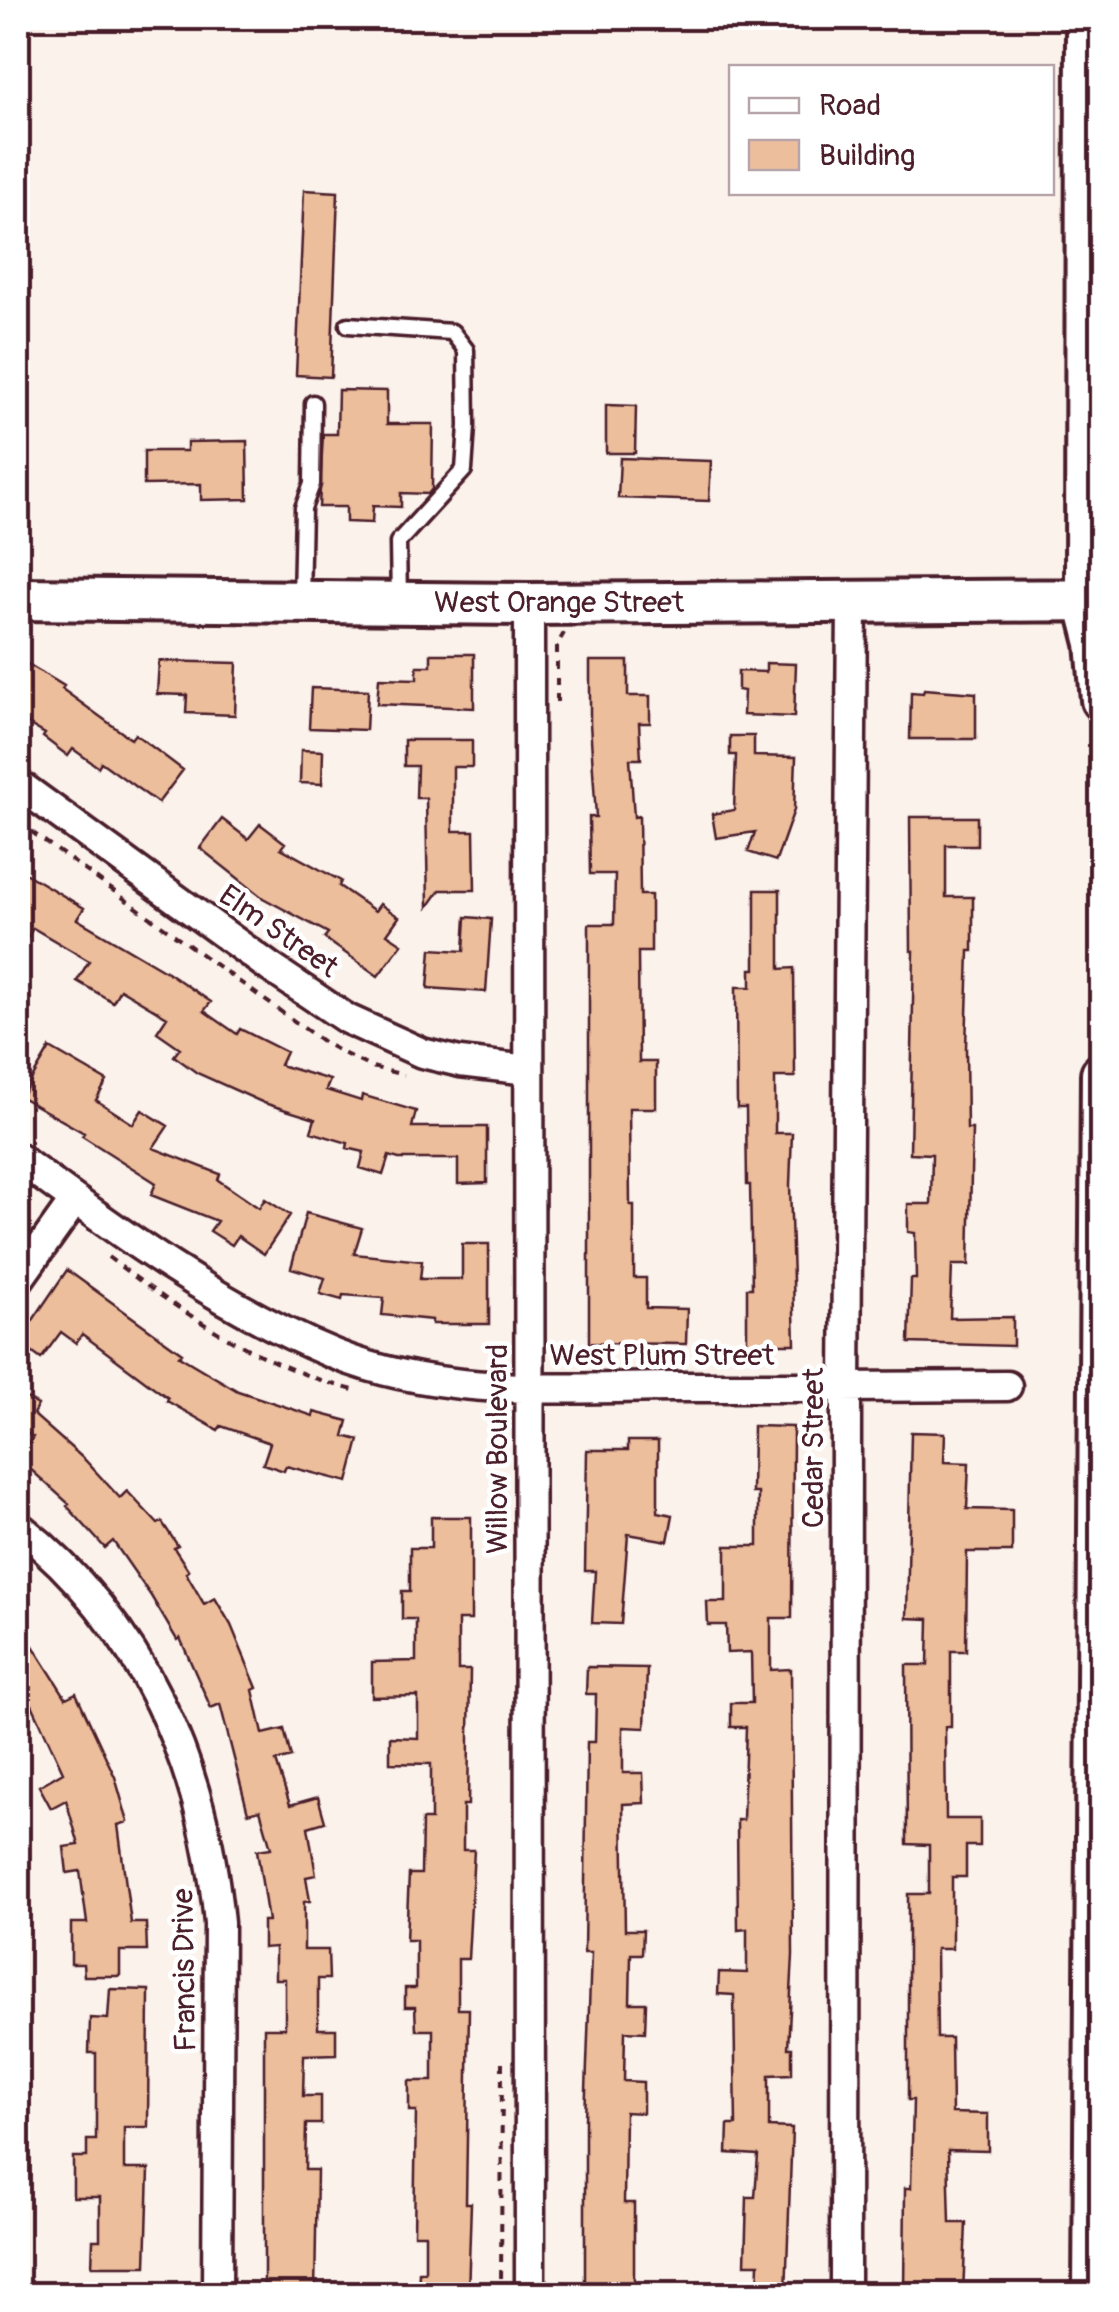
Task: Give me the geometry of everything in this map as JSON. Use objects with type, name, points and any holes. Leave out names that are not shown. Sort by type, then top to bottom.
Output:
[{"type":"main road","points":[[1092,36],[1094,600],[1102,700]]},
{"type":"main road","name":"West Orange Street","points":[[18,599],[529,604],[1094,600]]},
{"type":"main road","points":[[1094,2294],[1102,1074]]},
{"type":"street","name":"Cedar Street","points":[[845,2294],[852,601]]},
{"type":"street","name":"Willow Boulevard","points":[[529,604],[530,2294]]},
{"type":"street","name":"Elm Street","points":[[18,784],[347,1019],[422,1053],[530,1070]]},
{"type":"street","name":"West Plum Street","points":[[18,1158],[75,1200],[238,1306],[336,1354],[427,1380],[530,1388],[1007,1386]]},
{"type":"street","points":[[18,1280],[75,1200]]},
{"type":"street","name":"Francis Drive","points":[[18,1526],[57,1557],[124,1637],[152,1684],[196,1795],[214,1871],[219,1923],[218,2294]]},
{"type":"lane","points":[[348,325],[452,332],[466,350],[468,426],[464,470],[398,542],[399,601]]},
{"type":"lane","points":[[301,601],[303,508],[312,484],[312,403]]},
{"type":"path","points":[[104,1255],[179,1311],[271,1362],[355,1391],[374,1393]]},
{"type":"path","points":[[501,2294],[502,2058]]},
{"type":"building","points":[[304,190],[338,192],[331,377],[296,375]]},
{"type":"building","points":[[338,390],[387,391],[387,424],[433,424],[432,489],[428,494],[401,493],[401,507],[373,506],[372,523],[346,522],[346,507],[319,507],[323,434],[337,434]]},
{"type":"building","points":[[606,405],[636,406],[635,453],[606,453]]},
{"type":"building","points":[[247,441],[248,499],[201,500],[201,484],[144,485],[144,451],[187,451],[187,442]]},
{"type":"building","points":[[620,458],[711,461],[709,501],[618,498]]},
{"type":"building","points":[[431,654],[474,654],[474,708],[377,704],[379,678],[417,679],[417,666],[431,666]]},
{"type":"building","points":[[159,661],[237,663],[235,715],[186,713],[187,695],[157,694]]},
{"type":"building","points":[[590,661],[628,661],[628,696],[650,696],[650,723],[639,723],[641,759],[630,759],[634,817],[639,816],[640,895],[651,895],[651,952],[638,952],[639,1062],[656,1062],[656,1108],[629,1108],[634,1278],[646,1278],[646,1308],[687,1309],[686,1344],[589,1343],[589,924],[614,924],[615,874],[590,874],[589,817],[596,817]]},
{"type":"building","points":[[766,663],[796,664],[794,717],[743,715],[744,691],[738,690],[738,671],[766,672]]},
{"type":"building","points":[[28,664],[64,686],[62,689],[131,739],[135,734],[183,770],[158,803],[101,762],[98,767],[73,749],[68,756],[43,737],[45,734],[18,718],[18,680]]},
{"type":"building","points":[[311,688],[368,690],[366,730],[309,728]]},
{"type":"building","points":[[924,689],[976,693],[976,739],[910,739],[911,692],[923,693]]},
{"type":"building","points":[[730,736],[754,736],[754,756],[796,757],[794,810],[776,861],[748,852],[755,832],[716,838],[712,814],[734,810],[736,755],[730,755]]},
{"type":"building","points":[[404,740],[472,740],[472,767],[453,767],[453,831],[474,831],[475,890],[440,890],[428,907],[426,798],[416,798],[417,766],[404,766]]},
{"type":"building","points":[[301,750],[323,751],[322,784],[300,783]]},
{"type":"building","points":[[910,817],[977,817],[977,845],[946,845],[946,897],[973,897],[966,1047],[967,1129],[972,1129],[969,1265],[952,1265],[950,1318],[1013,1317],[1013,1346],[909,1343],[911,1279],[916,1279],[915,1233],[908,1232],[908,1204],[931,1204],[932,1154],[910,1153],[914,951]]},
{"type":"building","points":[[222,819],[248,839],[260,824],[285,843],[281,848],[341,881],[339,886],[375,911],[380,904],[399,917],[387,934],[402,944],[378,976],[324,938],[328,933],[263,898],[200,848]]},
{"type":"building","points":[[18,869],[84,908],[77,919],[211,1002],[204,1011],[237,1034],[240,1029],[286,1052],[280,1065],[330,1080],[326,1090],[361,1101],[362,1095],[416,1111],[412,1127],[487,1127],[487,1183],[458,1184],[458,1159],[389,1156],[383,1175],[360,1168],[364,1152],[311,1132],[315,1119],[264,1103],[197,1073],[174,1056],[180,1048],[157,1032],[167,1017],[120,989],[113,1002],[77,981],[89,961],[33,928],[18,955]]},
{"type":"building","points":[[755,890],[780,890],[780,969],[794,968],[795,1077],[775,1077],[775,1133],[792,1133],[795,1344],[747,1344],[747,1288],[752,1288],[750,1185],[746,1108],[737,1108],[736,987],[751,987],[751,969],[755,969]]},
{"type":"building","points":[[466,917],[491,919],[486,992],[428,988],[431,949],[464,951]]},
{"type":"building","points":[[50,1048],[107,1081],[96,1100],[133,1124],[142,1110],[168,1126],[153,1148],[220,1174],[218,1180],[259,1208],[265,1199],[290,1215],[264,1254],[238,1236],[232,1245],[210,1231],[217,1221],[151,1195],[156,1183],[82,1136],[84,1133],[21,1097]]},
{"type":"building","points":[[306,1213],[362,1228],[354,1254],[422,1261],[420,1279],[462,1279],[462,1244],[489,1244],[489,1324],[432,1324],[432,1320],[382,1315],[384,1298],[343,1295],[342,1300],[320,1294],[325,1278],[291,1268]]},
{"type":"building","points":[[67,1270],[182,1353],[179,1356],[238,1391],[313,1416],[314,1412],[348,1421],[344,1436],[359,1440],[348,1482],[263,1464],[270,1443],[221,1426],[218,1430],[167,1401],[82,1334],[76,1343],[61,1332],[41,1359],[18,1342]]},
{"type":"building","points":[[18,1393],[38,1405],[33,1414],[85,1460],[120,1498],[127,1491],[158,1524],[162,1522],[178,1546],[174,1548],[204,1604],[215,1598],[231,1625],[257,1688],[253,1690],[263,1734],[284,1729],[291,1757],[276,1761],[290,1805],[318,1797],[325,1822],[308,1827],[316,1875],[306,1877],[310,1901],[304,1902],[304,1950],[328,1950],[329,1979],[318,1979],[318,2029],[336,2029],[336,2054],[304,2055],[303,2096],[321,2096],[321,2124],[306,2124],[305,2170],[317,2170],[315,2294],[264,2294],[264,2028],[285,2028],[285,1979],[275,1979],[275,1947],[263,1948],[263,1921],[268,1921],[257,1850],[271,1848],[260,1810],[248,1813],[220,1704],[211,1708],[180,1638],[177,1640],[113,1541],[105,1548],[69,1504],[18,1458],[33,1437],[23,1431],[18,1441]]},
{"type":"building","points":[[753,1426],[793,1427],[792,1618],[771,1618],[771,1670],[791,1669],[793,1955],[788,2048],[792,2048],[792,2074],[769,2075],[769,2127],[792,2128],[786,2294],[758,2294],[759,2264],[745,2264],[747,2197],[755,2197],[758,2155],[727,2153],[728,2125],[736,2125],[734,1995],[718,1994],[719,1972],[747,1973],[747,1929],[738,1930],[737,1820],[743,1820],[746,1727],[731,1727],[731,1703],[752,1703],[751,1652],[727,1653],[726,1625],[708,1625],[707,1602],[726,1602],[726,1546],[758,1546],[758,1493],[752,1493]]},
{"type":"building","points":[[911,1432],[945,1433],[944,1462],[969,1463],[967,1509],[1012,1510],[1012,1552],[967,1552],[966,1651],[951,1651],[951,1727],[945,1727],[946,1819],[980,1819],[980,1846],[966,1846],[966,1877],[952,1877],[952,1949],[936,1949],[937,2038],[951,2038],[952,2113],[988,2114],[988,2151],[948,2150],[950,2223],[966,2223],[963,2294],[904,2294],[905,2188],[911,2188],[913,2100],[908,2100],[908,1894],[929,1894],[929,1845],[907,1844],[906,1665],[928,1665],[929,1619],[907,1618]]},
{"type":"building","points":[[628,1441],[658,1441],[658,1512],[673,1515],[668,1541],[628,1534],[621,1624],[592,1623],[595,1571],[585,1571],[587,1450],[628,1450]]},
{"type":"building","points":[[431,1517],[471,1517],[471,1620],[458,1620],[458,1670],[470,1670],[468,1805],[463,1805],[463,1850],[474,1850],[468,1959],[458,1959],[458,2009],[469,2009],[468,2294],[418,2294],[419,2272],[425,2272],[425,2234],[414,2234],[416,2111],[409,2111],[409,2081],[433,2081],[433,2030],[416,2030],[415,2007],[405,2007],[405,1988],[416,1988],[416,1940],[406,1940],[409,1874],[421,1874],[422,1820],[431,1820],[431,1764],[390,1763],[390,1737],[418,1738],[418,1696],[372,1697],[372,1662],[416,1661],[416,1619],[402,1619],[402,1591],[410,1591],[410,1548],[431,1548]]},
{"type":"building","points":[[18,1622],[66,1698],[76,1693],[115,1777],[128,1822],[118,1825],[131,1923],[146,1923],[147,1951],[120,1951],[120,1976],[84,1976],[83,1964],[71,1964],[71,1923],[87,1923],[80,1871],[67,1873],[64,1847],[79,1845],[66,1800],[51,1808],[39,1786],[63,1772],[28,1696],[18,1703]]},
{"type":"building","points":[[587,1667],[647,1668],[645,1728],[623,1727],[623,1773],[643,1773],[644,1803],[623,1804],[625,1930],[643,1930],[642,1954],[631,1954],[630,2003],[646,2003],[645,2032],[625,2031],[624,2081],[643,2082],[643,2113],[625,2112],[624,2203],[634,2203],[634,2294],[585,2294],[585,2119],[591,1953],[584,1953],[587,1742],[595,1742],[596,1694],[586,1694]]},
{"type":"building","points":[[110,1989],[149,1990],[148,2127],[124,2127],[124,2169],[149,2169],[146,2266],[92,2266],[93,2240],[100,2240],[100,2197],[73,2197],[73,2157],[87,2157],[87,2140],[96,2140],[96,2053],[89,2053],[90,2018],[108,2019]]}]
